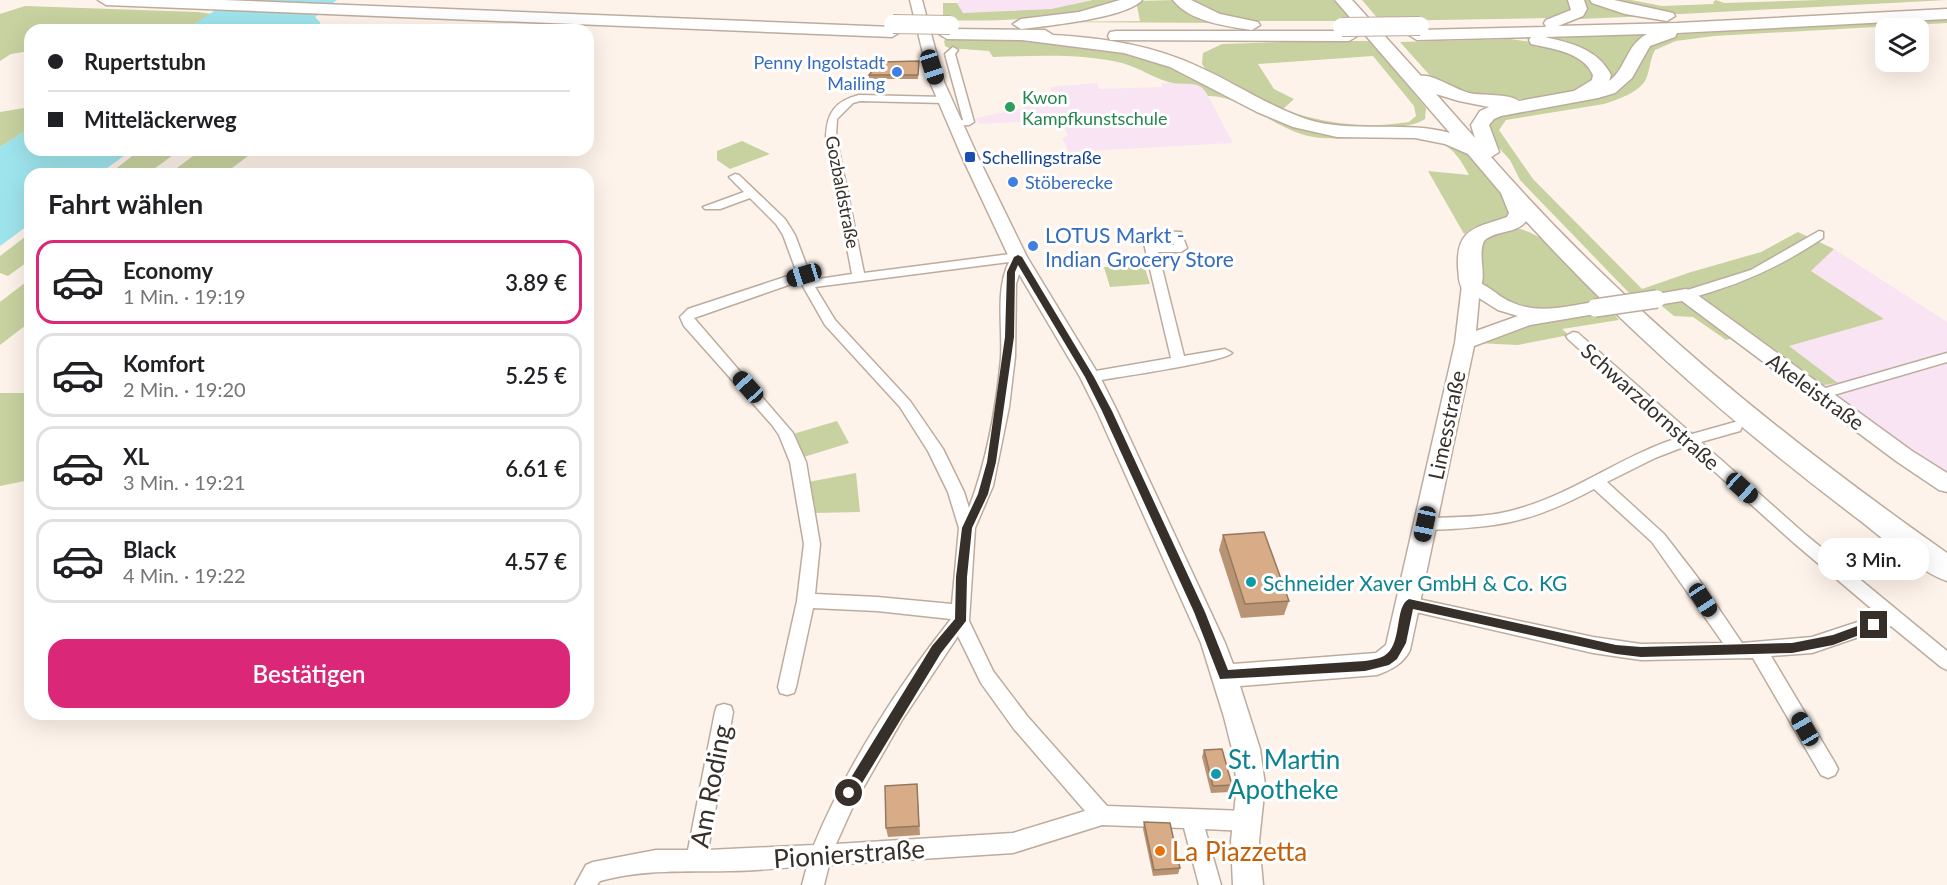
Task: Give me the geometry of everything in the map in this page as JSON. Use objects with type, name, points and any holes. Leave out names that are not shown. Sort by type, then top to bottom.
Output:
[{"type":"highway","points":[[106,0],[416,9],[949,30],[1347,34],[1761,24],[1947,14]]},
{"type":"highway","points":[[305,0],[416,9]]},
{"type":"highway","points":[[998,31],[1075,17],[1134,0]]},
{"type":"highway","points":[[1180,0],[1191,8],[1221,19],[1280,28],[1347,34]]},
{"type":"highway","points":[[1346,0],[1483,153],[1614,285],[1681,346],[1785,433],[1947,553]]},
{"type":"highway","points":[[1552,23],[1577,13],[1579,9],[1576,0]]},
{"type":"highway","points":[[1598,0],[1632,11],[1690,19]]},
{"type":"highway","points":[[1418,33],[1552,23],[1690,19],[1947,5]]},
{"type":"highway","points":[[1483,153],[1480,126],[1487,115],[1608,90],[1624,79],[1635,52],[1651,38],[1677,32],[1761,24]]},
{"type":"highway","points":[[998,31],[1280,28]]},
{"type":"highway","points":[[1479,35],[1714,28]]},
{"type":"highway","points":[[998,31],[1028,37],[1129,49],[1179,64],[1282,116],[1311,127],[1339,132],[1402,131],[1440,135],[1483,153],[1510,190],[1552,237],[1630,316],[1701,378],[1822,477],[1947,569]]},
{"type":"highway","points":[[1418,33],[1479,35],[1542,41],[1564,47],[1589,59],[1598,67],[1602,75],[1594,87],[1579,96]]},
{"type":"highway","points":[[1028,37],[1264,38],[1347,34]]},
{"type":"highway","points":[[1215,81],[1198,65],[1198,54],[1215,43],[1264,38]]},
{"type":"highway","points":[[1426,89],[1486,102],[1540,103]]},
{"type":"highway","points":[[1402,131],[1418,127],[1431,120],[1433,116],[1426,89]]},
{"type":"highway","points":[[1471,285],[1469,248],[1473,238],[1487,229],[1515,221],[1520,213],[1510,190]]},
{"type":"highway","points":[[1509,224],[1552,237]]},
{"type":"street","points":[[916,0],[932,67],[955,124],[1018,257],[1090,377],[1199,612],[1224,676],[1249,766],[1251,785],[1245,821],[1248,885]]},
{"type":"street","points":[[953,50],[950,54],[952,66],[969,122],[955,124]]},
{"type":"street","name":"Gozbaldstraße","points":[[859,278],[831,136],[832,118],[849,101],[859,98],[944,99]]},
{"type":"street","points":[[735,177],[769,208],[789,235],[806,280],[830,322],[905,404],[935,449],[956,492],[967,528]]},
{"type":"street","points":[[709,207],[716,207],[752,193]]},
{"type":"street","points":[[1686,296],[1758,273],[1785,259],[1819,235]]},
{"type":"street","points":[[1151,249],[1179,362]]},
{"type":"street","points":[[787,687],[806,601],[812,544],[805,492],[792,445],[777,421],[689,323],[687,317],[693,312],[806,280],[859,278],[1018,257]]},
{"type":"street","points":[[1018,257],[1011,272],[1009,337],[1000,412],[983,494],[967,528],[960,617],[987,677],[1021,723],[1102,815],[1245,821]]},
{"type":"street","name":"Limesstraße","points":[[1224,676],[1365,666],[1385,661],[1393,656],[1400,643],[1409,604],[1465,343],[1471,285],[1504,306],[1537,316]]},
{"type":"street","name":"Limesstraße","points":[[1465,343],[1495,329],[1537,316],[1686,296]]},
{"type":"street","name":"Akeleistraße","points":[[1686,296],[1947,484]]},
{"type":"street","name":"Schwarzdornstraße","points":[[1573,336],[1800,539],[1947,662]]},
{"type":"street","points":[[1090,377],[1225,353]]},
{"type":"street","points":[[1820,394],[1947,357]]},
{"type":"street","points":[[1425,524],[1478,522],[1514,516],[1550,503],[1640,458],[1689,440],[1735,427]]},
{"type":"street","points":[[1596,481],[1658,538],[1692,583],[1737,651]]},
{"type":"street","points":[[956,492],[983,494]]},
{"type":"street","points":[[806,601],[877,604],[960,617]]},
{"type":"street","points":[[1409,604],[1616,650],[1674,653],[1758,650],[1812,645],[1895,618]]},
{"type":"street","points":[[813,885],[820,855],[849,793],[890,723],[960,617]]},
{"type":"street","points":[[1758,650],[1828,770]]},
{"type":"street","name":"Am Roding","points":[[696,861],[724,712]]},
{"type":"street","name":"Pionierstraße","points":[[590,878],[636,862],[730,861],[1012,843],[1102,815]]},
{"type":"street","points":[[1192,820],[1210,885]]},
{"type":"shaded area","points":[[961,0],[1093,0],[1051,9],[962,13],[957,3]]},
{"type":"shaded area","points":[[1097,83],[1099,89],[1162,87],[1162,83],[1195,83],[1204,88],[1233,143],[1069,152],[1062,138],[1068,136],[1061,120],[979,124],[976,118],[1024,108],[1024,104],[1055,100],[1050,87]]},
{"type":"shaded area","points":[[1834,249],[1947,322],[1947,480],[1817,386],[1837,383],[1789,346],[1883,319],[1811,271]]},
{"type":"green space","points":[[1093,0],[1126,0],[1035,18],[943,20],[943,3],[957,3],[963,13],[1051,9]]},
{"type":"green space","points":[[1177,0],[1231,23],[1044,22],[1140,21],[1136,1]]},
{"type":"green space","points":[[1185,0],[1333,0],[1357,21],[1249,21],[1221,17]]},
{"type":"green space","points":[[1362,0],[1571,0],[1573,11],[1547,18],[1380,21]]},
{"type":"green space","points":[[1580,0],[1594,0],[1648,16],[1580,19]]},
{"type":"green space","points":[[1602,0],[1631,0],[1662,6],[1714,4],[1716,0],[1724,3],[1947,0],[1668,14]]},
{"type":"green space","points":[[25,6],[211,14],[195,24],[24,24],[24,52],[11,54],[0,61],[0,14]]},
{"type":"green space","points":[[1947,19],[1947,23],[1929,24],[1929,20]]},
{"type":"green space","points":[[1875,23],[1875,27],[1714,36],[1676,41],[1655,50],[1643,84],[1628,95],[1604,104],[1506,120],[1499,130],[1533,179],[1642,289],[1761,252],[1798,232],[1834,249],[1811,271],[1884,319],[1789,346],[1838,383],[1817,386],[1746,334],[1726,340],[1693,317],[1674,316],[1647,294],[1632,296],[1520,180],[1510,160],[1489,137],[1486,125],[1494,115],[1612,92],[1629,78],[1642,47],[1668,35]]},
{"type":"green space","points":[[1653,33],[1625,71],[1606,88],[1604,69],[1531,37]]},
{"type":"green space","points":[[947,38],[1024,39],[1142,54],[1290,122],[1440,137],[1470,155],[1513,210],[1510,218],[1474,227],[1464,234],[1428,171],[1469,175],[1453,152],[1439,142],[1408,136],[1334,139],[1301,134],[1244,105],[1220,97],[1208,96],[1197,85],[1167,81],[1122,63],[1074,56],[993,57],[989,51],[949,48],[945,46],[944,41]]},
{"type":"green space","points":[[1510,39],[1547,44],[1585,59],[1597,77],[1576,91],[1559,94],[1528,99],[1476,98],[1433,79],[1400,42]]},
{"type":"green space","points":[[1375,41],[1379,51],[1426,108],[1425,119],[1415,124],[1398,127],[1354,127],[1330,124],[1289,113],[1207,71],[1202,64],[1203,53],[1222,44]],"holes":[[[1373,56],[1414,106],[1416,116],[1409,122],[1393,124],[1345,124],[1298,114],[1283,109],[1294,99],[1274,89],[1258,64]]]},
{"type":"green space","points":[[24,108],[24,132],[0,147],[0,112]]},
{"type":"green space","points":[[742,141],[770,154],[730,169],[717,160],[717,151]]},
{"type":"green space","points":[[132,156],[172,156],[155,168],[117,168]]},
{"type":"green space","points":[[193,156],[248,156],[232,168],[177,168]]},
{"type":"green space","points":[[1511,228],[1524,230],[1550,245],[1607,302],[1543,309],[1512,302],[1492,293],[1485,287],[1480,275],[1483,242],[1485,238]]},
{"type":"green space","points":[[24,238],[24,264],[8,276],[0,273],[0,256]]},
{"type":"green space","points":[[1144,265],[1150,284],[1110,287],[1104,267]]},
{"type":"green space","points":[[24,284],[24,327],[0,345],[0,302]]},
{"type":"green space","points":[[1581,313],[1613,313],[1619,320],[1562,329],[1569,335],[1518,345],[1475,343],[1523,324]]},
{"type":"green space","points":[[0,393],[24,393],[24,481],[0,486]]},
{"type":"green space","points":[[837,421],[849,443],[804,457],[793,434]]},
{"type":"green space","points":[[856,473],[860,512],[814,513],[808,482]]},
{"type":"water","points":[[231,0],[337,0],[315,17],[320,24],[194,24]]},
{"type":"water","points":[[24,132],[24,156],[124,156],[107,168],[24,168],[24,228],[0,246],[0,147]]},
{"type":"building","name":"Penny Ingolstadt Mailing","points":[[919,61],[918,75],[869,75],[880,62]]},
{"type":"building","name":"Schneider Xaver GmbH & Co. KG","points":[[1264,532],[1289,601],[1245,604],[1223,535]]},
{"type":"building","name":"St. Martin Apotheke","points":[[1222,749],[1232,785],[1213,786],[1204,750]]},
{"type":"building","points":[[917,784],[919,826],[886,828],[885,786]]},
{"type":"building","name":"La Piazzetta","points":[[1144,822],[1170,823],[1180,868],[1154,870]]},
{"type":"place","name":"Penny Ingolstadt Mailing","points":[[897,72]]},
{"type":"place","name":"Kwon Kampfkunstschule","points":[[1010,107]]},
{"type":"place","name":"Schellingstraße","points":[[970,157]]},
{"type":"place","name":"Stöberecke","points":[[1013,182]]},
{"type":"place","name":"LOTUS Markt - Indian Grocery Store","points":[[1033,246]]},
{"type":"place","name":"Schneider Xaver GmbH & Co. KG","points":[[1251,582]]},
{"type":"place","name":"St. Martin Apotheke","points":[[1216,774]]},
{"type":"place","name":"La Piazzetta","points":[[1160,851]]},
{"type":"route","points":[[849,793],[937,649],[960,621],[967,528],[983,494],[992,462],[1009,337],[1011,272],[1018,257],[1090,377],[1107,411],[1213,643],[1224,676],[1365,666],[1385,661],[1393,656],[1400,643],[1409,604],[1616,650],[1641,652],[1674,653],[1792,648],[1833,640],[1874,625]]}]
